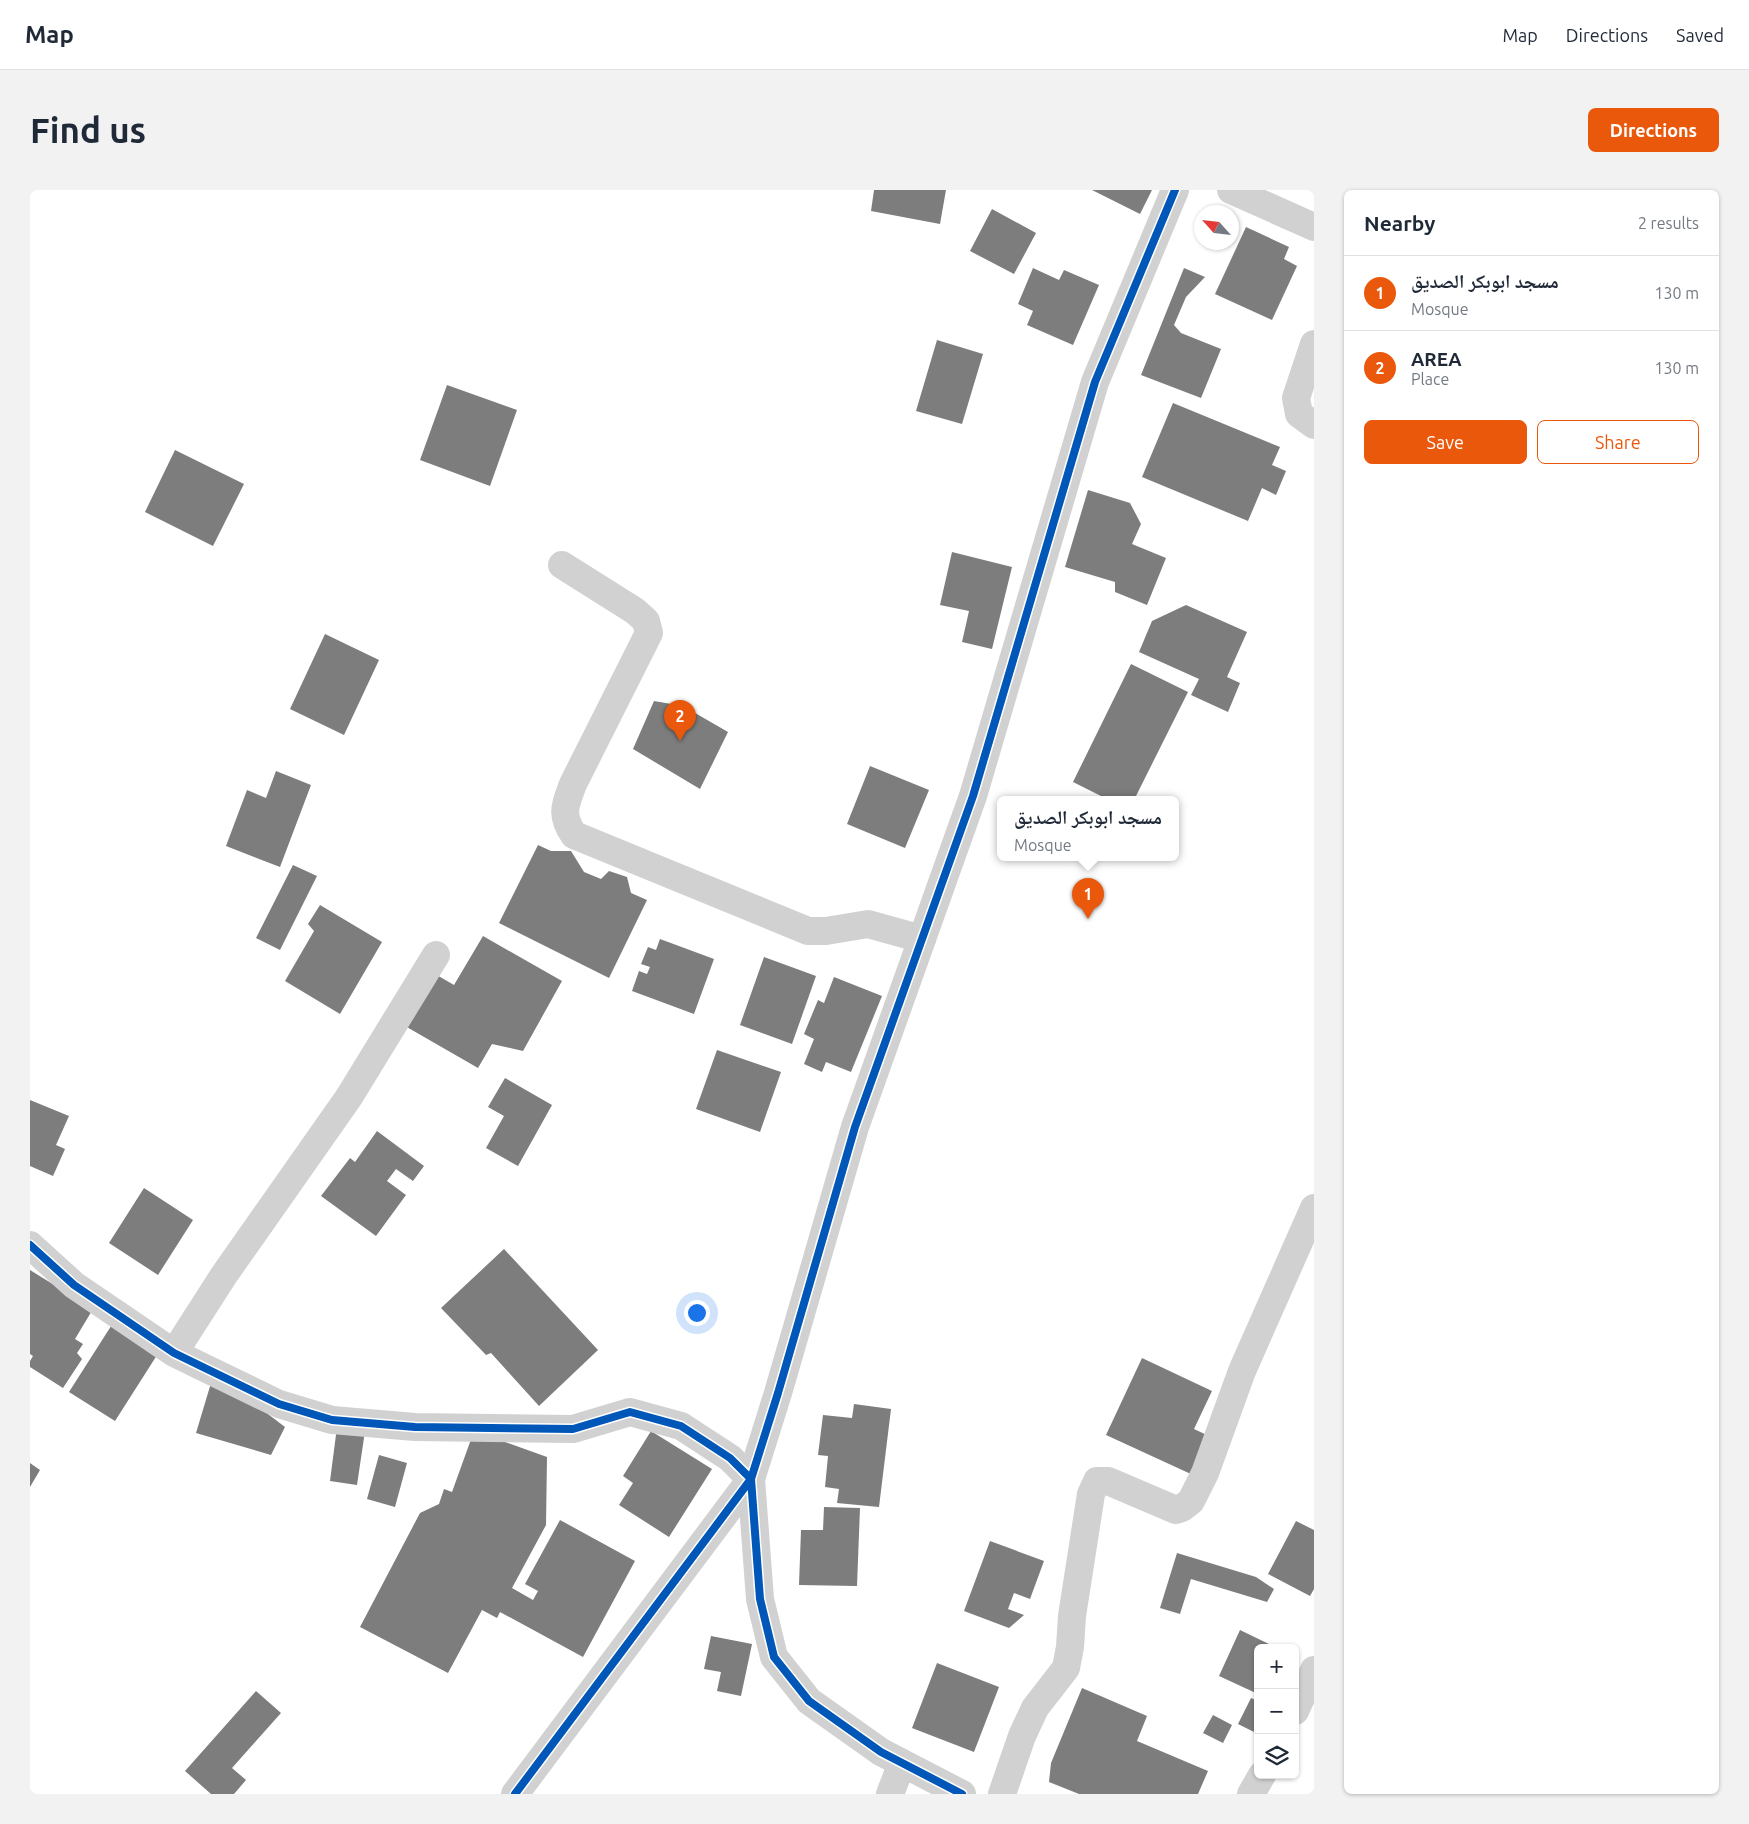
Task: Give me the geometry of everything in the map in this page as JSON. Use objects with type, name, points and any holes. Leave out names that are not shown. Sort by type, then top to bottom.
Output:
[{"type":"street","points":[[515,1794],[751,1479],[855,1127],[973,796],[1096,382],[1176,190]]},
{"type":"street","points":[[1231,190],[1314,227]]},
{"type":"street","points":[[1314,344],[1296,398],[1299,414],[1314,425]]},
{"type":"street","points":[[562,565],[636,612],[646,621],[649,633],[572,784],[565,805],[566,824],[574,835],[808,931],[826,931],[868,924],[922,939]]},
{"type":"street","points":[[174,1353],[224,1275],[349,1097],[436,955]]},
{"type":"street","points":[[1002,1794],[1022,1736],[1035,1708],[1066,1668],[1091,1494],[1097,1481],[1108,1481],[1176,1510],[1191,1501],[1205,1473],[1242,1371],[1314,1208]]},
{"type":"street","points":[[30,1245],[74,1285],[174,1353],[279,1404],[332,1420],[415,1427],[573,1429],[630,1412],[681,1426],[730,1458],[751,1479],[760,1599],[774,1657],[809,1701],[881,1752],[962,1794]]},
{"type":"street","points":[[1299,1702],[1314,1670]]},
{"type":"street","points":[[890,1794],[902,1763]]},
{"type":"street","points":[[1251,1794],[1260,1779]]},
{"type":"building","points":[[874,190],[946,190],[940,224],[871,211]]},
{"type":"building","points":[[1092,190],[1152,190],[1140,214]]},
{"type":"building","points":[[992,209],[1036,233],[1014,274],[970,251]]},
{"type":"building","points":[[1246,227],[1289,247],[1284,259],[1297,266],[1272,320],[1215,294],[1235,250],[1239,250],[1239,242]]},
{"type":"building","points":[[1033,268],[1059,280],[1064,270],[1099,285],[1073,345],[1027,325],[1033,311],[1018,304]]},
{"type":"building","points":[[1184,268],[1205,277],[1186,297],[1174,325],[1181,333],[1221,349],[1201,398],[1141,375]]},
{"type":"building","points":[[937,340],[983,354],[962,424],[916,411]]},
{"type":"building","points":[[447,385],[517,410],[490,486],[420,460]]},
{"type":"building","points":[[1173,403],[1280,447],[1272,465],[1286,471],[1276,495],[1262,488],[1248,521],[1142,477]]},
{"type":"building","points":[[175,450],[244,484],[213,546],[145,512]]},
{"type":"building","points":[[1088,490],[1130,503],[1141,524],[1132,544],[1166,558],[1147,605],[1115,592],[1115,582],[1065,567]]},
{"type":"building","points":[[952,552],[1012,567],[992,649],[962,642],[969,611],[940,605]]},
{"type":"building","points":[[1186,605],[1247,632],[1227,677],[1240,683],[1228,712],[1191,695],[1199,679],[1139,652],[1152,621]]},
{"type":"building","points":[[325,634],[379,660],[344,735],[290,709]]},
{"type":"building","points":[[1131,664],[1188,692],[1136,796],[1101,796],[1073,782]]},
{"type":"building","points":[[654,701],[683,706],[728,732],[700,789],[633,749]]},
{"type":"building","points":[[870,766],[929,790],[905,848],[847,824]]},
{"type":"building","points":[[276,771],[311,785],[280,867],[226,846],[247,790],[266,798]]},
{"type":"building","points":[[538,845],[551,851],[571,851],[584,872],[601,879],[609,871],[627,877],[631,893],[647,900],[609,978],[499,923]]},
{"type":"building","points":[[293,865],[317,876],[280,950],[256,938]]},
{"type":"building","points":[[320,905],[382,942],[340,1014],[285,981],[314,931],[308,924]]},
{"type":"building","points":[[483,936],[562,981],[523,1051],[492,1044],[478,1068],[405,1026],[435,974],[454,985]]},
{"type":"building","points":[[660,939],[714,959],[694,1014],[632,991],[639,971],[647,974],[650,967],[641,964],[648,947],[656,950]]},
{"type":"building","points":[[764,957],[816,976],[792,1044],[740,1025]]},
{"type":"building","points":[[834,977],[882,996],[851,1072],[826,1062],[822,1072],[804,1064],[814,1039],[804,1034],[818,1000],[824,1003]]},
{"type":"building","points":[[717,1050],[781,1072],[760,1132],[696,1109]]},
{"type":"building","points":[[505,1078],[552,1105],[518,1166],[486,1148],[504,1116],[488,1107]]},
{"type":"building","points":[[30,1100],[69,1116],[56,1145],[65,1149],[53,1176],[30,1166]]},
{"type":"building","points":[[377,1131],[424,1166],[413,1181],[396,1169],[387,1181],[406,1195],[376,1236],[321,1196],[350,1158],[355,1162]]},
{"type":"building","points":[[144,1188],[193,1220],[158,1275],[109,1243]]},
{"type":"building","points":[[504,1249],[598,1350],[539,1406],[491,1353],[486,1355],[441,1308]]},
{"type":"building","points":[[30,1270],[93,1309],[75,1339],[83,1344],[77,1353],[82,1359],[63,1388],[30,1367],[30,1361],[33,1356],[30,1354]]},
{"type":"building","points":[[113,1323],[159,1352],[115,1421],[69,1392]]},
{"type":"building","points":[[1142,1358],[1212,1391],[1194,1429],[1211,1437],[1193,1475],[1106,1435]]},
{"type":"building","points":[[214,1373],[285,1427],[271,1455],[196,1433]]},
{"type":"building","points":[[854,1404],[891,1409],[879,1507],[837,1503],[839,1489],[825,1487],[828,1456],[818,1455],[823,1415],[852,1418]]},
{"type":"building","points":[[337,1427],[365,1431],[357,1485],[330,1481]]},
{"type":"building","points":[[474,1431],[547,1457],[546,1525],[512,1588],[533,1600],[538,1591],[525,1584],[560,1520],[635,1561],[583,1657],[500,1612],[497,1618],[482,1610],[448,1673],[360,1627],[420,1513],[439,1504],[444,1489],[452,1492]]},
{"type":"building","points":[[651,1431],[712,1469],[669,1537],[619,1505],[633,1483],[623,1476]]},
{"type":"building","points":[[379,1455],[407,1463],[395,1507],[367,1499]]},
{"type":"building","points":[[30,1463],[40,1470],[30,1487]]},
{"type":"building","points":[[824,1507],[860,1508],[857,1586],[799,1585],[801,1530],[823,1530]]},
{"type":"building","points":[[1296,1521],[1314,1530],[1314,1589],[1310,1596],[1268,1574]]},
{"type":"building","points":[[990,1541],[1044,1561],[1030,1599],[1014,1593],[1008,1609],[1024,1615],[1009,1628],[964,1611]]},
{"type":"building","points":[[1177,1553],[1256,1577],[1274,1589],[1267,1602],[1191,1579],[1180,1614],[1160,1608]]},
{"type":"building","points":[[1240,1630],[1269,1644],[1254,1644],[1254,1692],[1219,1676]]},
{"type":"building","points":[[711,1636],[752,1644],[741,1696],[717,1691],[721,1672],[704,1669]]},
{"type":"building","points":[[937,1663],[999,1687],[974,1752],[912,1728]]},
{"type":"building","points":[[1082,1688],[1147,1716],[1137,1741],[1208,1771],[1198,1794],[1079,1794],[1049,1782],[1051,1763]]},
{"type":"building","points":[[256,1691],[281,1713],[232,1768],[246,1780],[234,1794],[211,1794],[185,1771]]},
{"type":"building","points":[[1251,1698],[1254,1699],[1254,1732],[1238,1724]]},
{"type":"building","points":[[1213,1715],[1232,1725],[1223,1743],[1203,1733]]},
{"type":"cycle path","points":[[515,1794],[751,1479],[778,1393],[855,1127],[973,796],[1095,382],[1175,190]]},
{"type":"cycle path","points":[[30,1245],[74,1285],[174,1353],[279,1404],[332,1420],[415,1427],[573,1429],[630,1412],[681,1426],[730,1458],[751,1479],[760,1599],[774,1657],[809,1701],[881,1752],[962,1794]]},
{"type":"place","name":"AREA","points":[[680,741]]},
{"type":"place","name":"مسجد ابوبكر الصديق","points":[[1088,919]]}]
